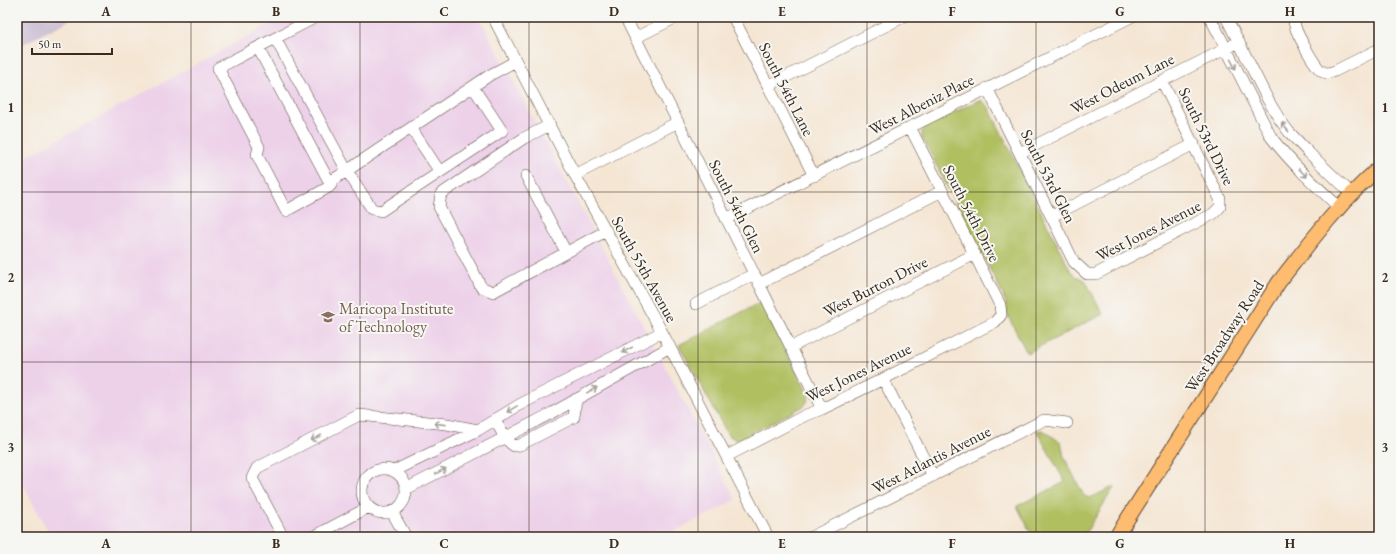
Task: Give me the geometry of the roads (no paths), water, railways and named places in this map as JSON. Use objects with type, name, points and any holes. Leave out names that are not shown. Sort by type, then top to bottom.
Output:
[{"type":"main road","name":"West Broadway Road","points":[[1116,537],[1280,282],[1308,243],[1352,194],[1379,168]]},
{"type":"street","points":[[316,17],[218,68],[259,147],[257,155],[286,211],[330,187],[333,180],[490,75],[516,61]]},
{"type":"street","name":"South 55th Avenue","points":[[493,17],[606,231],[670,347],[768,537]]},
{"type":"street","name":"South 54th Glen","points":[[625,17],[822,409]]},
{"type":"street","points":[[635,38],[677,17]]},
{"type":"street","name":"South 54th Lane","points":[[733,17],[814,176]]},
{"type":"street","points":[[768,86],[903,17]]},
{"type":"street","name":"West Albeniz Place","points":[[726,220],[1131,17]]},
{"type":"street","points":[[1210,17],[1271,137],[1295,165],[1340,208]]},
{"type":"street","points":[[1226,17],[1268,100],[1288,132],[1352,194]]},
{"type":"street","points":[[1295,17],[1295,27],[1313,60],[1322,72],[1328,73],[1335,71],[1379,49]]},
{"type":"street","points":[[276,38],[347,171],[372,209],[381,211],[502,131],[473,87]]},
{"type":"street","name":"West Odeum Lane","points":[[1020,153],[1239,42]]},
{"type":"street","points":[[258,48],[331,184]]},
{"type":"street","name":"South 53rd Drive","points":[[1162,81],[1220,199],[1220,207]]},
{"type":"street","name":"South 53rd Glen","points":[[987,88],[1074,262],[1086,274]]},
{"type":"street","points":[[576,175],[678,122]]},
{"type":"street","points":[[550,125],[524,138],[441,194],[439,207],[482,287],[493,292],[606,231]]},
{"type":"street","name":"South 54th Drive","points":[[910,127],[1000,305],[1001,315]]},
{"type":"street","points":[[411,128],[440,172]]},
{"type":"street","points":[[1052,216],[1194,144]]},
{"type":"street","points":[[526,176],[566,252]]},
{"type":"street","points":[[696,304],[756,279],[942,191]]},
{"type":"street","name":"West Jones Avenue","points":[[1086,274],[1096,274],[1213,214],[1220,207]]},
{"type":"street","name":"West Burton Drive","points":[[791,347],[975,254]]},
{"type":"street","name":"West Jones Avenue","points":[[727,456],[806,415],[822,409],[883,379],[995,322],[1001,315]]},
{"type":"street","points":[[394,471],[478,430],[519,405],[662,332]]},
{"type":"street","points":[[406,489],[576,399],[670,347]]},
{"type":"street","points":[[611,358],[620,374]]},
{"type":"street","points":[[883,379],[933,476]]},
{"type":"street","points":[[283,537],[252,478],[257,468],[359,415],[447,424],[478,430]]},
{"type":"street","points":[[495,419],[505,437]]},
{"type":"street","name":"West Atlantis Avenue","points":[[811,537],[1044,420],[1067,423]]},
{"type":"street","points":[[387,469],[394,471],[400,476],[406,489],[406,497],[402,504],[392,512],[375,512],[364,502],[362,495],[362,488],[368,476],[374,472],[387,469]]},
{"type":"street","points":[[313,537],[369,507]]},
{"type":"street","points":[[392,512],[406,537]]},
{"type":"place","name":"Maricopa Institute of Technology","points":[[328,317]]}]
